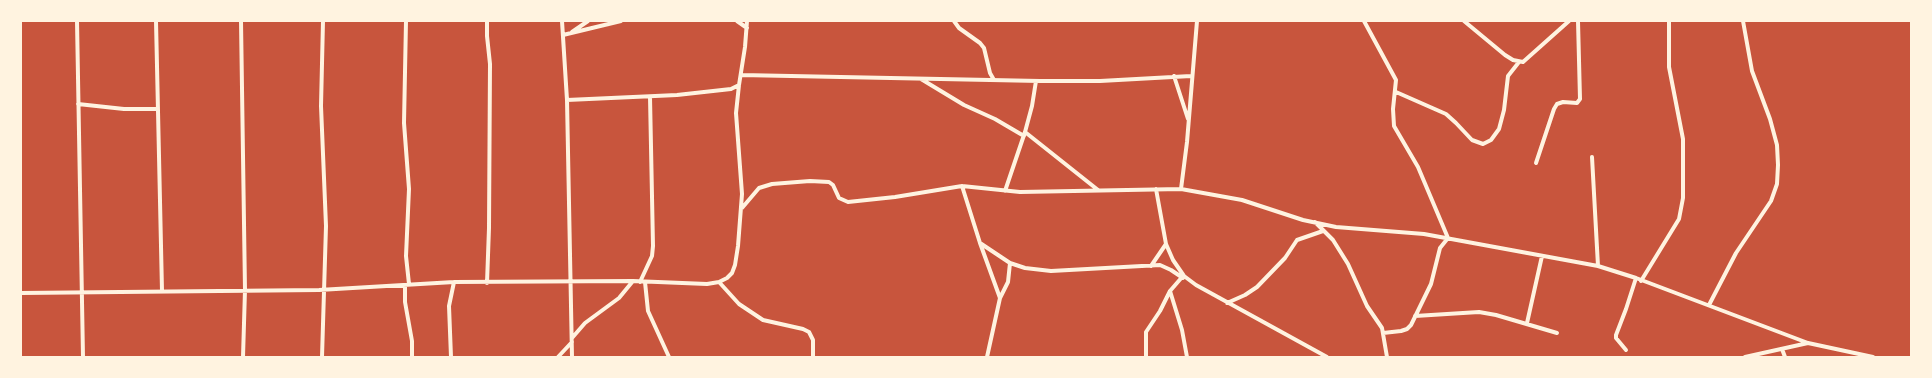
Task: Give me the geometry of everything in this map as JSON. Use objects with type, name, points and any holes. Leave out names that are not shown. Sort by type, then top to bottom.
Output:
[{"type":"street","points":[[77,21],[83,357]]},
{"type":"street","points":[[156,21],[162,290]]},
{"type":"street","points":[[241,21],[245,290],[243,357]]},
{"type":"street","points":[[322,357],[326,226],[322,148],[323,21]]},
{"type":"street","points":[[406,21],[404,123],[409,189],[405,302],[412,341],[412,357]]},
{"type":"street","points":[[487,21],[490,64],[490,228],[487,283]]},
{"type":"street","points":[[562,21],[568,100],[572,357]]},
{"type":"street","points":[[571,34],[588,21]]},
{"type":"street","points":[[564,35],[621,21]]},
{"type":"street","points":[[738,21],[747,28]]},
{"type":"street","points":[[21,293],[162,290],[323,290],[454,282],[634,281],[707,284],[718,282],[727,278],[735,264],[742,208],[742,175],[736,126],[739,85],[747,28],[746,21]]},
{"type":"street","points":[[954,21],[959,28],[980,43],[994,80]]},
{"type":"street","points":[[1181,189],[1189,121],[1191,76],[1197,21]]},
{"type":"street","points":[[1364,21],[1395,76],[1394,126],[1418,167],[1448,238]]},
{"type":"street","points":[[1464,21],[1505,55],[1519,62],[1528,60],[1568,21]]},
{"type":"street","points":[[1536,162],[1557,104],[1563,102],[1577,103],[1580,99],[1578,21]]},
{"type":"street","points":[[1641,281],[1679,219],[1683,198],[1683,139],[1670,67],[1669,21]]},
{"type":"street","points":[[1709,305],[1736,253],[1771,201],[1777,184],[1777,145],[1770,119],[1752,71],[1743,21]]},
{"type":"street","points":[[1396,92],[1446,114],[1472,140],[1483,144],[1491,140],[1499,129],[1504,110],[1508,76],[1519,62]]},
{"type":"street","points":[[741,75],[1036,81],[1100,81],[1191,76]]},
{"type":"street","points":[[1174,76],[1189,121]]},
{"type":"street","points":[[921,79],[964,105],[1024,134],[1099,190]]},
{"type":"street","points":[[1005,191],[1032,106],[1036,81]]},
{"type":"street","points":[[568,100],[650,97],[731,89],[739,85]]},
{"type":"street","points":[[650,97],[653,246],[652,256],[643,282],[648,311],[669,357]]},
{"type":"street","points":[[78,104],[124,109],[158,109]]},
{"type":"street","points":[[1592,157],[1598,266]]},
{"type":"street","points":[[742,208],[759,188],[772,184],[829,182],[833,185],[839,198],[855,202],[920,194],[962,186],[985,187],[1005,191],[1181,189],[1242,200],[1336,227],[1424,234],[1598,266],[1636,278],[1808,343],[1874,357]]},
{"type":"street","points":[[962,186],[1000,298]]},
{"type":"street","points":[[1156,188],[1166,244],[1183,276]]},
{"type":"street","points":[[1315,222],[1342,253],[1367,306],[1382,328],[1387,357]]},
{"type":"street","points":[[1227,303],[1245,295],[1256,287],[1285,258],[1297,240],[1323,231]]},
{"type":"street","points":[[1383,334],[1407,329],[1431,284],[1440,248],[1448,238]]},
{"type":"street","points":[[980,243],[1010,263],[1025,268],[1051,271],[1165,266],[1227,303],[1326,357]]},
{"type":"street","points":[[1151,266],[1166,244]]},
{"type":"street","points":[[1527,323],[1542,256]]},
{"type":"street","points":[[987,357],[1000,298],[1008,282],[1010,263]]},
{"type":"street","points":[[1146,357],[1146,332],[1170,292],[1183,276]]},
{"type":"street","points":[[1626,350],[1616,338],[1616,335],[1636,278]]},
{"type":"street","points":[[558,357],[585,323],[619,298],[634,281]]},
{"type":"street","points":[[451,357],[448,306],[454,282]]},
{"type":"street","points":[[718,282],[739,304],[763,320],[809,332],[813,340],[813,357]]},
{"type":"street","points":[[1170,292],[1182,330],[1187,357]]},
{"type":"street","points":[[1415,316],[1479,312],[1527,323],[1557,333]]},
{"type":"street","points":[[1745,357],[1808,343]]},
{"type":"street","points":[[1782,349],[1785,357]]},
{"type":"street","points":[[1847,357],[1849,351]]}]
